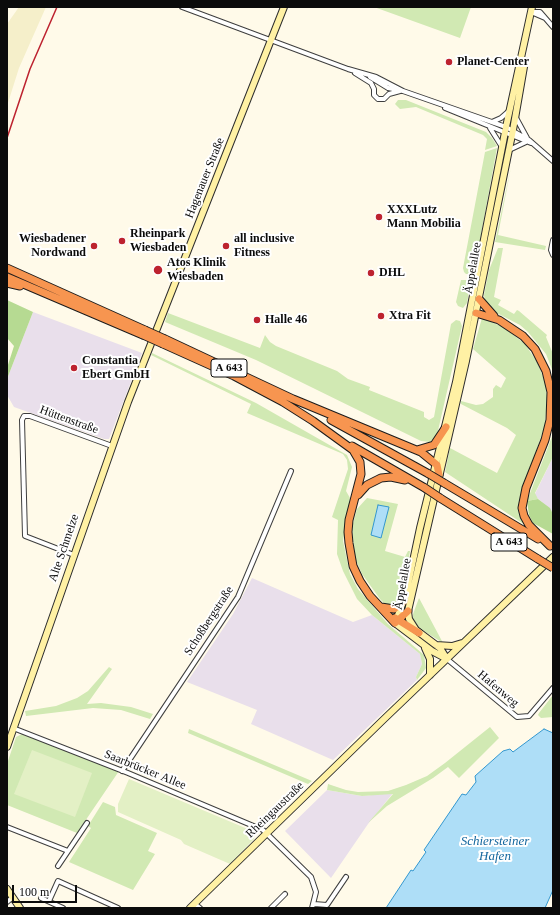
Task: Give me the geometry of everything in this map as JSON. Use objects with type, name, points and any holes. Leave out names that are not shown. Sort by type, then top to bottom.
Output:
[{"type":"highway","points":[[7,263],[27,277]]},
{"type":"highway","name":"A 643","points":[[7,268],[293,399],[429,474],[551,547]]},
{"type":"highway","name":"A 643","points":[[7,277],[144,332]]},
{"type":"highway","points":[[7,283],[45,293]]},
{"type":"highway","points":[[479,299],[486,309],[499,320],[523,336],[535,349],[544,364],[549,381],[552,401],[548,431],[526,488],[522,508],[529,525],[551,547]]},
{"type":"highway","points":[[473,312],[499,320]]},
{"type":"highway","name":"A 643","points":[[164,341],[283,402],[331,434],[425,488],[553,568]]},
{"type":"highway","points":[[293,399],[416,450],[436,463],[439,475]]},
{"type":"highway","points":[[416,450],[434,445],[446,427]]},
{"type":"highway","points":[[331,434],[353,450],[360,462],[361,474],[349,526],[350,555],[360,581],[386,612],[397,621],[419,633]]},
{"type":"highway","points":[[356,498],[367,486],[376,480],[386,477],[402,478],[425,488]]},
{"type":"highway","points":[[380,606],[394,609],[404,601]]},
{"type":"highway","points":[[397,621],[408,611]]},
{"type":"main road","name":"Hagenauer Straße","points":[[146,358],[284,7]]},
{"type":"main road","name":"Äppelallee","points":[[447,659],[422,644],[397,621],[404,601],[473,312],[479,299],[505,150],[505,130],[534,11]]},
{"type":"main road","name":"Äppelallee","points":[[447,659],[436,645],[419,633],[411,623],[408,611],[439,475],[505,150],[512,133],[534,11]]},
{"type":"main road","name":"Alte Schmelze","points":[[7,747],[112,446],[146,358]]},
{"type":"main road","name":"Rheingaustraße","points":[[192,906],[553,557]]},
{"type":"main road","points":[[436,645],[454,646],[465,641]]},
{"type":"main road","points":[[422,644],[429,656],[430,675]]},
{"type":"main road","points":[[7,889],[20,908]]},
{"type":"street","points":[[182,7],[391,84],[403,91],[489,127],[505,130]]},
{"type":"street","points":[[534,11],[545,18],[553,27]]},
{"type":"street","points":[[348,69],[365,78],[374,89],[374,95],[378,99],[384,99],[389,94],[403,91]]},
{"type":"street","points":[[368,76],[380,84],[384,84],[388,88],[403,91]]},
{"type":"street","points":[[374,89],[380,84]]},
{"type":"street","points":[[388,88],[389,94]]},
{"type":"street","points":[[436,104],[492,122],[535,145],[553,161]]},
{"type":"street","points":[[492,122],[502,118],[511,109]]},
{"type":"street","points":[[515,116],[527,141]]},
{"type":"street","points":[[489,127],[505,150],[527,141]]},
{"type":"street","points":[[553,240],[551,250],[553,255]]},
{"type":"street","name":"Hüttenstraße","points":[[74,555],[28,538],[25,532],[21,423],[24,416],[30,416],[112,446]]},
{"type":"street","name":"Schoßbergstraße","points":[[122,770],[238,597],[291,471]]},
{"type":"street","name":"Hafenweg","points":[[447,659],[517,717],[529,716],[553,688]]},
{"type":"street","name":"Saarbrücker Allee","points":[[13,728],[122,770],[261,828],[268,833],[311,877],[316,892],[313,906]]},
{"type":"street","points":[[58,866],[87,823]]},
{"type":"street","points":[[7,827],[68,852]]},
{"type":"street","points":[[313,906],[327,905],[346,877]]},
{"type":"street","points":[[49,901],[58,881],[118,908]]},
{"type":"street","points":[[271,908],[285,894]]},
{"type":"street","points":[[7,902],[13,897]]},
{"type":"street","points":[[41,898],[63,908]]},
{"type":"street","points":[[192,906],[200,908]]},
{"type":"shaded area","points":[[19,7],[46,7],[19,68],[7,106],[7,24]]},
{"type":"shaded area","points":[[33,312],[142,353],[109,439],[104,439],[14,407],[7,395],[7,379]]},
{"type":"shaded area","points":[[553,457],[553,514],[549,508],[536,497],[535,494]]},
{"type":"shaded area","points":[[252,578],[353,622],[372,615],[420,654],[422,664],[416,677],[417,680],[333,760],[251,724],[257,710],[187,682],[233,614]]},
{"type":"shaded area","points":[[327,790],[362,796],[393,793],[368,824],[331,878],[285,831]]},
{"type":"green space","points":[[374,7],[471,7],[460,38]]},
{"type":"green space","points":[[398,100],[406,100],[486,132],[497,146],[485,150],[487,139],[483,135],[416,107],[400,109],[395,104]]},
{"type":"green space","points":[[497,148],[478,251],[471,270],[468,274],[466,274],[463,268],[485,152]]},
{"type":"green space","points":[[511,167],[498,235],[546,246],[545,250],[495,242]]},
{"type":"green space","points":[[498,248],[503,248],[494,297],[501,300],[498,305],[514,314],[517,310],[519,311],[547,335],[546,337],[553,354],[553,372],[546,354],[528,332],[520,325],[491,310],[485,303],[484,295],[489,270]]},
{"type":"green space","points":[[461,280],[471,280],[467,303],[463,308],[458,306],[456,302]]},
{"type":"green space","points":[[7,300],[33,312],[7,379],[7,368],[14,346],[7,338]]},
{"type":"green space","points":[[168,313],[260,348],[265,335],[270,342],[276,346],[337,371],[348,379],[370,387],[369,390],[424,412],[424,417],[429,420],[434,417],[451,324],[456,320],[460,321],[462,326],[437,435],[430,442],[421,441],[256,360],[165,322]]},
{"type":"green space","points":[[482,318],[503,327],[525,344],[537,362],[546,384],[547,398],[545,425],[519,502],[520,515],[525,525],[445,472],[450,448],[497,473],[516,435],[507,428],[461,404],[461,401],[476,405],[483,404],[493,397],[493,389],[496,385],[501,388],[506,378],[473,349]]},
{"type":"green space","points":[[152,353],[256,403],[347,455],[352,467],[346,491],[350,498],[343,541],[350,574],[358,589],[388,624],[424,655],[426,668],[417,680],[416,677],[422,664],[420,654],[372,615],[357,599],[343,571],[337,554],[338,520],[332,517],[348,469],[347,460],[343,454],[247,413],[251,404],[151,355]]},
{"type":"green space","points":[[553,434],[553,457],[535,493],[538,499],[527,501]]},
{"type":"green space","points":[[367,498],[398,504],[385,551],[405,557],[408,551],[410,551],[402,598],[399,603],[393,607],[386,605],[380,599],[362,574],[355,558],[352,527],[357,509]]},
{"type":"green space","points":[[538,499],[550,508],[553,514],[553,534],[533,523],[529,515],[527,501]]},
{"type":"green space","points":[[419,598],[443,643],[419,628],[413,618]]},
{"type":"green space","points":[[109,667],[112,669],[87,704],[101,703],[131,707],[153,714],[150,719],[121,710],[93,708],[26,716],[25,711],[56,706],[77,698],[88,691]]},
{"type":"green space","points":[[553,695],[553,717],[541,718],[538,715],[539,713]]},
{"type":"green space","points":[[490,727],[499,738],[459,778],[448,767],[387,806],[368,823],[393,794],[362,796],[327,790],[328,784],[358,792],[388,791],[406,785],[427,776]]},
{"type":"green space","points":[[189,729],[312,781],[308,784],[188,733]]},
{"type":"green space","points":[[22,734],[119,771],[77,833],[7,805],[7,764],[16,737]]},
{"type":"green space","points":[[32,750],[92,773],[75,817],[14,794]]},
{"type":"green space","points":[[129,779],[250,830],[255,834],[254,839],[230,864],[184,844],[181,840],[118,812],[118,804]]},
{"type":"green space","points":[[103,802],[115,807],[116,815],[157,833],[148,851],[155,854],[133,890],[69,862],[91,828],[88,826]]},
{"type":"water","points":[[378,505],[389,507],[381,538],[371,535]]},
{"type":"water","name":"Schiersteiner Hafen","points":[[544,729],[553,733],[553,890],[545,908],[386,908],[411,870],[413,871],[426,852],[424,850],[462,794],[466,795],[476,782],[475,776],[503,751],[510,749],[513,752]]},
{"type":"railway","points":[[7,138],[30,69],[57,7]]},
{"type":"place","name":"Planet-Center","points":[[449,62]]},
{"type":"place","name":"XXXLutz Mann Mobilia","points":[[379,217]]},
{"type":"place","name":"Rheinpark Wiesbaden","points":[[122,241]]},
{"type":"place","name":"Wiesbadener Nordwand","points":[[94,246]]},
{"type":"place","name":"all inclusive Fitness","points":[[226,246]]},
{"type":"place","name":"Atos Klinik Wiesbaden","points":[[158,270]]},
{"type":"place","name":"DHL","points":[[371,273]]},
{"type":"place","name":"Xtra Fit","points":[[381,316]]},
{"type":"place","name":"Halle 46","points":[[257,320]]},
{"type":"place","name":"Constantia Ebert GmbH","points":[[74,368]]}]
